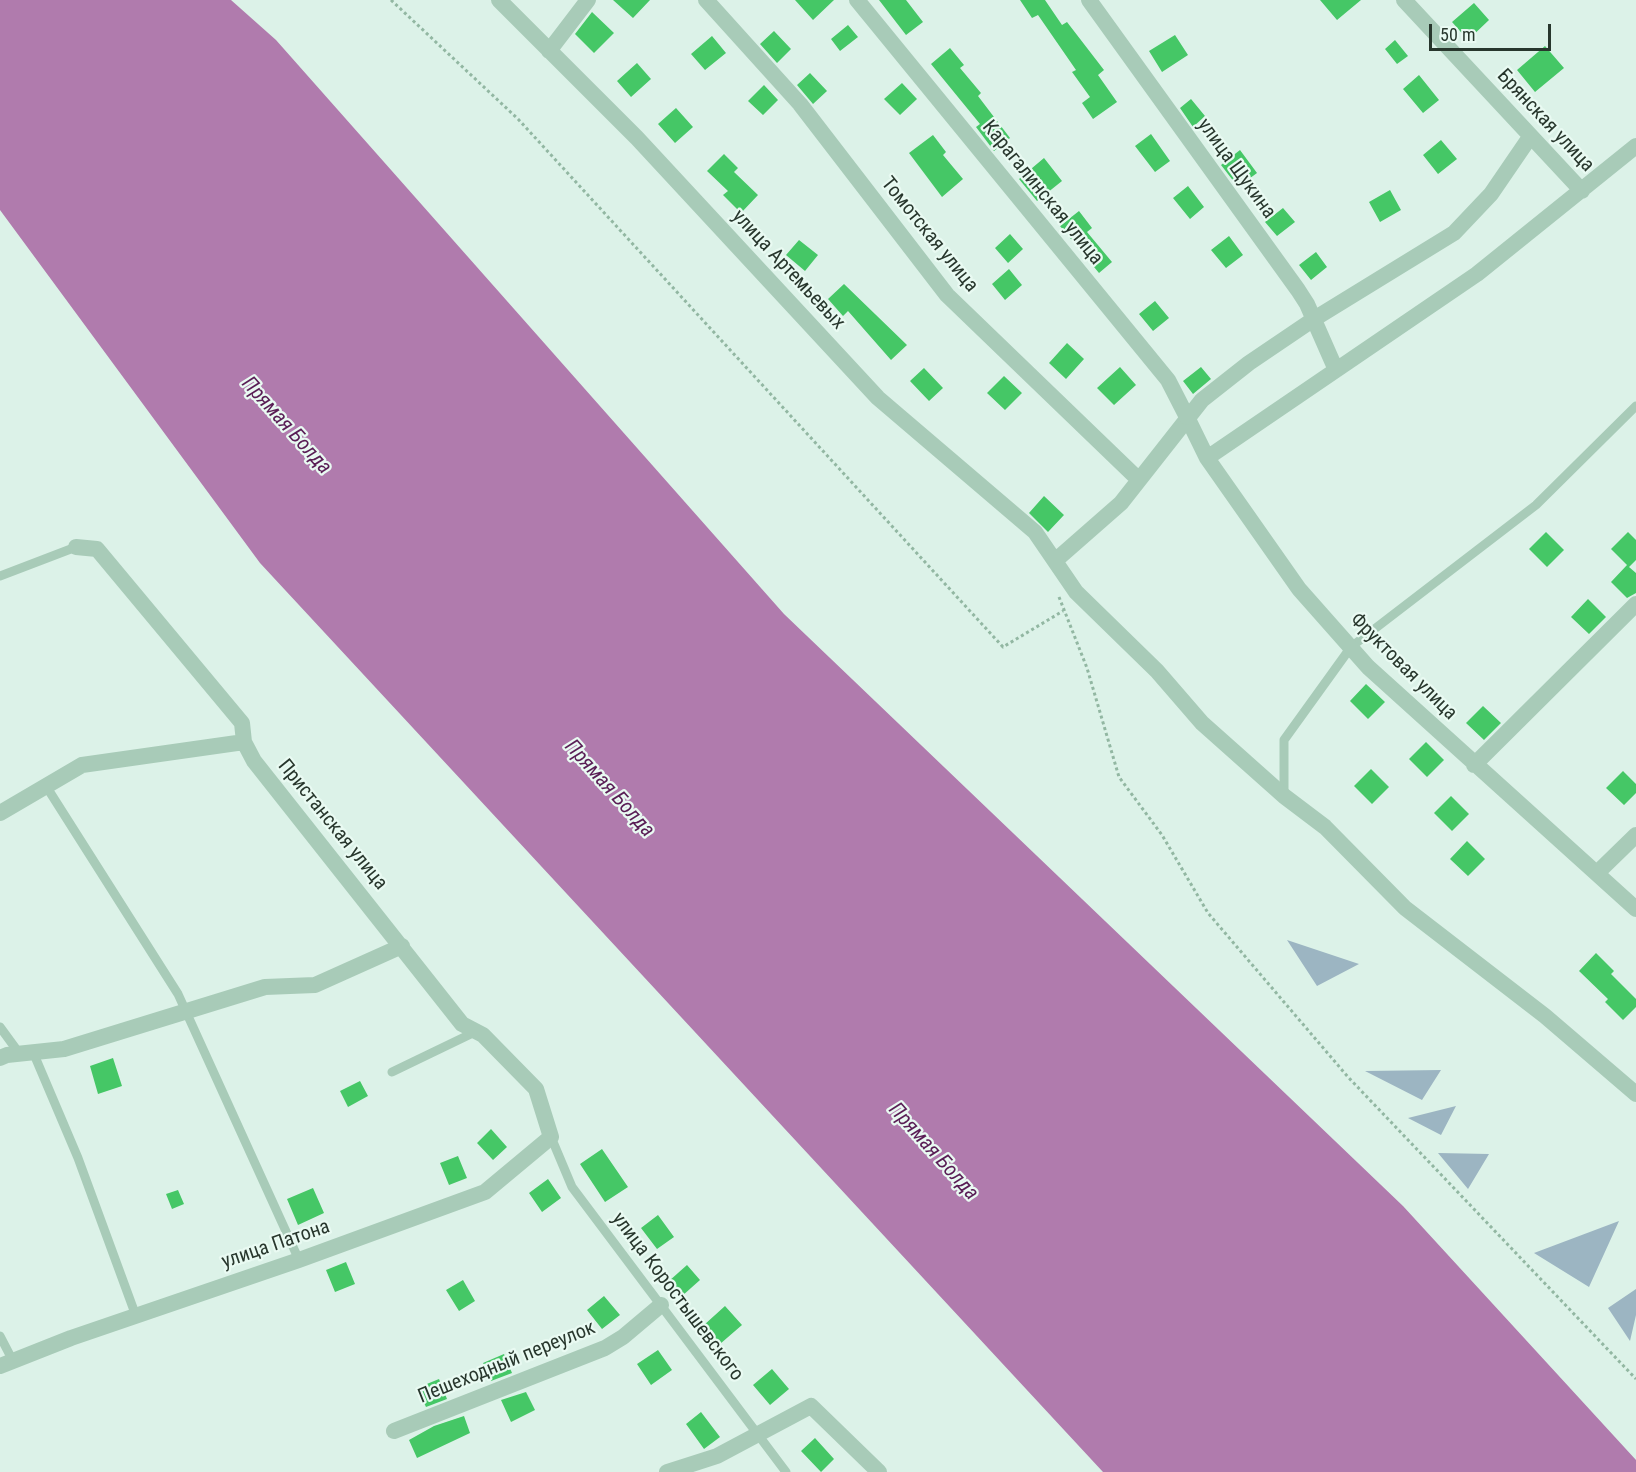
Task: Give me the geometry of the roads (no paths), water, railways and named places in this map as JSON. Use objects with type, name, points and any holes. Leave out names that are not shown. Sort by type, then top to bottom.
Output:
[{"type":"street","name":"улица Артемьевых","points":[[498,0],[638,138],[878,398],[1035,532],[1056,560],[1064,578],[1076,592],[1157,671],[1202,723],[1284,796],[1325,827],[1405,908],[1545,1016],[1636,1094]]},
{"type":"street","points":[[549,51],[588,0]]},
{"type":"street","name":"Томотская улица","points":[[706,0],[800,104],[947,295],[1139,480]]},
{"type":"street","name":"Карагалинская улица","points":[[857,0],[1168,380],[1187,417]]},
{"type":"street","name":"улица Щукина","points":[[1089,0],[1298,290],[1314,319],[1336,370]]},
{"type":"street","name":"Брянская улица","points":[[1404,0],[1582,192]]},
{"type":"street","points":[[1056,560],[1121,503],[1202,400],[1249,363],[1314,319],[1454,232],[1491,194],[1530,137]]},
{"type":"street","points":[[1207,458],[1477,274],[1582,192],[1636,146]]},
{"type":"street","name":"Фруктовая улица","points":[[1187,417],[1207,458],[1299,590],[1351,647],[1474,765],[1636,909]]},
{"type":"street","name":"Пристанская улица","points":[[76,547],[97,549],[242,723],[244,742],[254,761],[462,1024],[477,1031],[536,1089],[551,1137]]},
{"type":"street","points":[[1474,765],[1636,604]]},
{"type":"street","points":[[0,813],[82,765],[244,742]]},
{"type":"street","points":[[1597,873],[1636,835]]},
{"type":"street","points":[[0,1058],[64,1049],[265,987],[315,985],[402,946]]},
{"type":"street","name":"улица Патона","points":[[7,1364],[485,1192],[551,1137]]},
{"type":"street","name":"Пешеходный переулок","points":[[394,1431],[605,1348],[661,1305]]},
{"type":"street","points":[[667,1472],[703,1463],[811,1406],[879,1472]]},
{"type":"lane","points":[[1284,796],[1284,740],[1351,647],[1536,505],[1636,406]]},
{"type":"lane","points":[[0,576],[76,547]]},
{"type":"lane","points":[[46,786],[178,994],[299,1260]]},
{"type":"lane","points":[[0,1027],[26,1053],[78,1158],[136,1316]]},
{"type":"lane","points":[[392,1072],[477,1031]]},
{"type":"lane","name":"улица Коростышевского","points":[[551,1137],[572,1187],[786,1472]]},
{"type":"lane","points":[[0,1336],[7,1364]]},
{"type":"water","name":"Прямая Болда","points":[[0,0],[231,0],[276,40],[784,614],[1403,1206],[1636,1460],[1636,1472],[1103,1472],[260,563],[0,210]]}]
